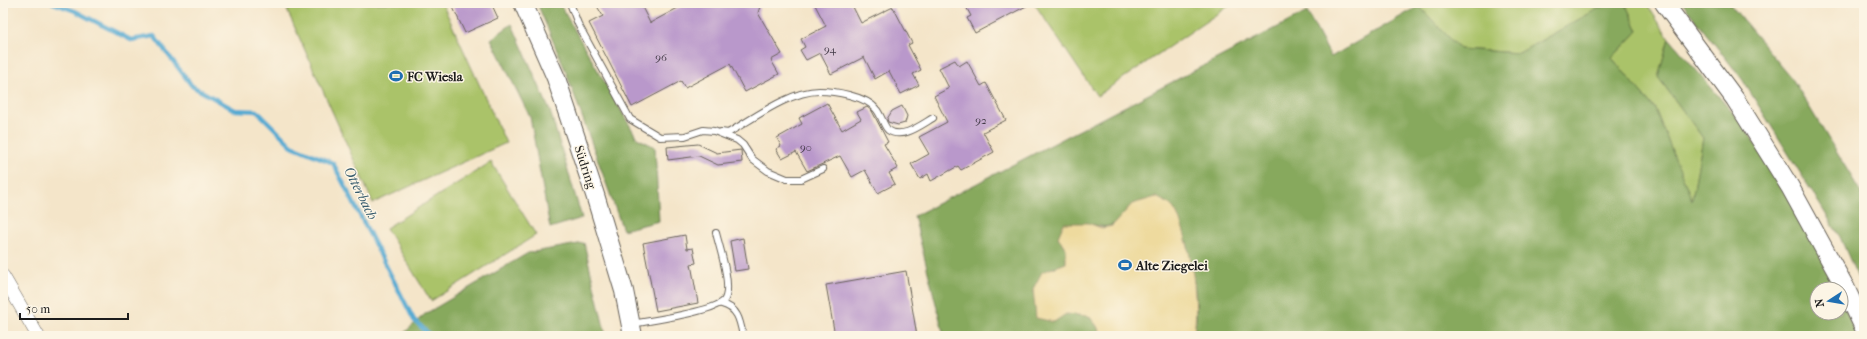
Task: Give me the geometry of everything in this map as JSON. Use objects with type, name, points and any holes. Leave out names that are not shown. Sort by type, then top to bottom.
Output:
[{"type":"main road","name":"Südring","points":[[523,3],[561,93],[595,195],[624,291],[632,330]]},
{"type":"main road","points":[[1664,3],[1739,106],[1790,187],[1845,288],[1861,321]]},
{"type":"street","points":[[3,276],[38,336]]},
{"type":"lane","points":[[570,3],[578,24],[630,119],[660,137],[686,136],[703,130],[728,133],[791,97],[807,92],[819,91],[841,93],[876,107],[888,129],[895,132],[906,133],[933,118]]},
{"type":"lane","points":[[714,131],[737,140],[757,163],[768,171],[787,179],[802,179],[823,169]]},
{"type":"lane","points":[[716,233],[727,282],[727,292],[722,304]]},
{"type":"lane","points":[[632,330],[707,310],[722,304],[728,306],[737,314],[744,336]]},
{"type":"green space","name":"FC Wiesla","points":[[302,3],[442,3],[506,143],[373,203],[287,10]]},
{"type":"green space","points":[[537,3],[559,3],[637,138],[655,147],[659,221],[623,230],[566,72]]},
{"type":"green space","points":[[1034,3],[1233,3],[1097,96]]},
{"type":"green space","points":[[1425,3],[1608,3],[1519,53],[1460,49],[1419,7]]},
{"type":"green space","points":[[1608,3],[1625,3],[1638,31],[1612,58],[1655,109],[1692,200],[1703,138],[1658,77],[1669,38],[1744,126],[1815,237],[1834,281],[1809,281],[1809,321],[1849,321],[1849,317],[1857,336],[1193,336],[1196,301],[1187,241],[1132,204],[1114,224],[1110,226],[1097,226],[1088,223],[1058,237],[1066,249],[1066,264],[1053,267],[1054,322],[1066,314],[1089,316],[1097,326],[1101,336],[944,336],[914,216],[1307,12],[1331,57],[1419,6],[1460,49],[1519,53]]},
{"type":"green space","points":[[1625,3],[1646,3],[1669,38],[1658,77],[1703,138],[1692,201],[1655,109],[1612,58],[1638,31]]},
{"type":"green space","points":[[1682,3],[1729,3],[1793,80],[1860,191],[1864,202],[1864,292],[1840,237],[1742,79]]},
{"type":"green space","points":[[512,24],[550,111],[582,218],[550,228],[530,117],[491,39]]},
{"type":"green space","points":[[491,162],[536,235],[431,301],[386,228]]},
{"type":"green space","points":[[584,243],[606,336],[401,336],[425,314],[528,253]]},
{"type":"sand","name":"Alte Ziegelei","points":[[1156,197],[1173,207],[1180,220],[1185,235],[1195,290],[1196,308],[1193,336],[1101,336],[1097,326],[1089,316],[1066,314],[1054,322],[1036,318],[1033,289],[1042,272],[1066,263],[1066,249],[1058,237],[1064,223],[1088,223],[1102,228],[1112,226],[1132,204]]},
{"type":"building","points":[[451,3],[491,3],[498,18],[465,33]]},
{"type":"building","points":[[595,3],[640,3],[650,23],[687,3],[761,3],[758,13],[782,54],[771,60],[779,74],[745,92],[730,64],[685,88],[681,81],[632,107],[589,23],[603,16]]},
{"type":"building","points":[[814,3],[851,3],[861,23],[893,7],[912,43],[908,45],[921,70],[913,74],[919,85],[901,94],[889,71],[875,79],[864,57],[831,74],[820,53],[806,60],[800,50],[805,47],[801,39],[826,26]]},
{"type":"building","points":[[964,3],[1032,3],[975,33],[967,18],[971,16]]},
{"type":"building","points":[[955,60],[959,66],[967,61],[981,86],[986,83],[1006,120],[983,132],[994,152],[961,170],[958,166],[931,181],[928,174],[920,179],[911,164],[929,154],[919,137],[947,122],[934,96],[949,88],[939,68]]},
{"type":"building","points":[[827,103],[842,130],[861,119],[857,112],[867,107],[872,111],[888,142],[884,144],[898,168],[889,173],[895,184],[878,193],[865,170],[852,177],[840,156],[807,171],[796,152],[782,159],[776,149],[781,146],[777,138],[802,124],[799,118]]},
{"type":"building","points":[[902,106],[907,116],[905,123],[898,125],[888,122],[887,119],[892,111]]},
{"type":"building","points":[[698,144],[717,153],[741,150],[742,162],[718,165],[699,156],[668,160],[667,147]]},
{"type":"building","points":[[685,235],[687,249],[693,248],[696,263],[691,264],[698,303],[656,311],[643,243]]},
{"type":"building","points":[[743,238],[748,269],[735,271],[730,241]]},
{"type":"building","points":[[906,271],[917,336],[835,336],[826,285]]},
{"type":"waterway","name":"Otterbach","points":[[53,3],[75,11],[131,40],[154,36],[192,86],[235,110],[257,111],[292,146],[333,163],[414,320],[431,336]]},
{"type":"place","name":"FC Wiesla","points":[[396,76]]},
{"type":"place","name":"Alte Ziegelei","points":[[1125,265]]}]
